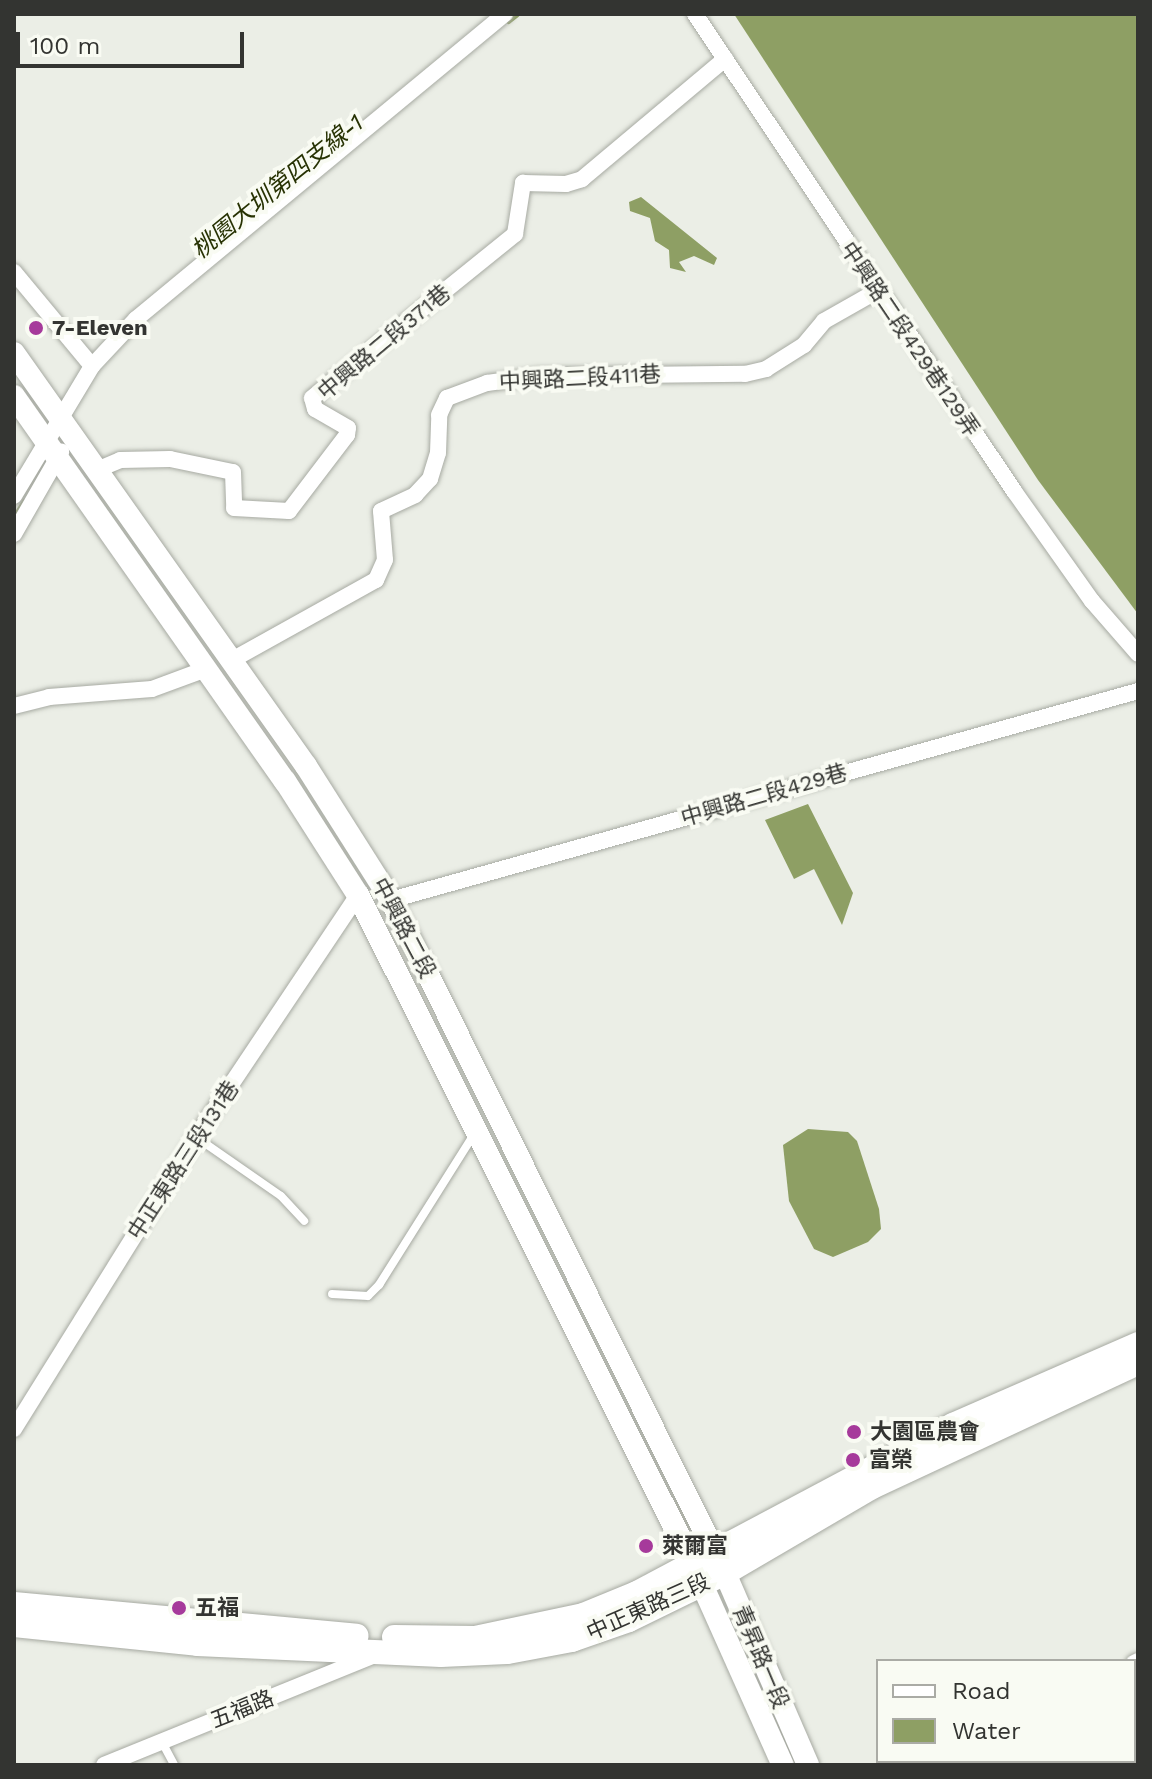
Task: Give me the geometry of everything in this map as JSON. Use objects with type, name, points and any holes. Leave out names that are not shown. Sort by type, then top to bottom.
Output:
[{"type":"main road","name":"中正東路三段","points":[[14,1625],[197,1644],[381,1652],[507,1652],[572,1640],[629,1620],[697,1573],[713,1550],[953,1425],[1138,1344]]},
{"type":"main road","name":"中正東路三段","points":[[14,1604],[373,1637],[475,1638],[583,1615],[697,1573],[725,1573],[872,1487],[1138,1363]]},
{"type":"street","points":[[14,534],[64,417],[92,366],[136,319],[505,14]]},
{"type":"street","name":"中興路二段429巷129弄","points":[[695,14],[877,291],[1092,601],[1138,654]]},
{"type":"street","name":"中興路二段371巷","points":[[99,469],[120,460],[182,461],[233,472],[234,508],[289,511],[347,435],[348,428],[315,409],[312,398],[515,234],[523,183],[566,184],[582,179],[725,59]]},
{"type":"street","points":[[14,272],[92,366]]},
{"type":"street","name":"中興路二段411巷","points":[[232,660],[376,580],[385,560],[381,511],[415,495],[430,479],[438,453],[439,415],[447,398],[487,383],[538,376],[745,374],[766,369],[804,345],[824,321],[877,291]]},
{"type":"street","name":"中興路二段","points":[[14,353],[64,417],[232,660],[391,900],[713,1550]]},
{"type":"street","name":"中興路二段","points":[[14,396],[206,669],[358,895],[697,1573]]},
{"type":"street","points":[[14,496],[52,450]]},
{"type":"street","points":[[14,706],[49,697],[152,689],[232,660]]},
{"type":"street","name":"中興路二段429巷","points":[[391,900],[1138,691]]},
{"type":"street","points":[[358,895],[391,900]]},
{"type":"street","name":"中正東路三段131巷","points":[[14,1429],[196,1137],[358,895]]},
{"type":"street","points":[[609,1394],[631,1383]]},
{"type":"street","name":"青昇路一段","points":[[713,1550],[808,1765]]},
{"type":"street","name":"青昇路一段","points":[[697,1573],[783,1765]]},
{"type":"street","name":"五福路","points":[[104,1765],[381,1652]]},
{"type":"lane","points":[[332,1294],[368,1296],[379,1285],[476,1132]]},
{"type":"lane","points":[[196,1137],[281,1196],[304,1221]]},
{"type":"lane","points":[[162,1741],[174,1765]]},
{"type":"water","points":[[734,14],[1138,14],[1138,614],[1038,480]]},
{"type":"water","points":[[641,197],[717,258],[714,265],[694,256],[679,262],[686,272],[670,268],[669,250],[655,241],[650,218],[630,211],[629,202]]},
{"type":"water","points":[[808,804],[853,893],[842,925],[814,869],[794,879],[765,820]]},
{"type":"water","points":[[808,1129],[848,1132],[857,1141],[879,1209],[881,1229],[868,1242],[833,1257],[814,1249],[789,1201],[783,1145]]},
{"type":"waterway","name":"桃園大圳第四支線-1","points":[[508,21],[517,14]]},
{"type":"waterway","name":"桃園大圳第四支線-1","points":[[14,517],[24,501]]},
{"type":"place","name":"7-Eleven","points":[[36,328]]},
{"type":"place","name":"大園區農會","points":[[854,1432]]},
{"type":"place","name":"富榮","points":[[853,1460]]},
{"type":"place","name":"萊爾富","points":[[646,1546]]},
{"type":"place","name":"五福","points":[[179,1608]]}]
